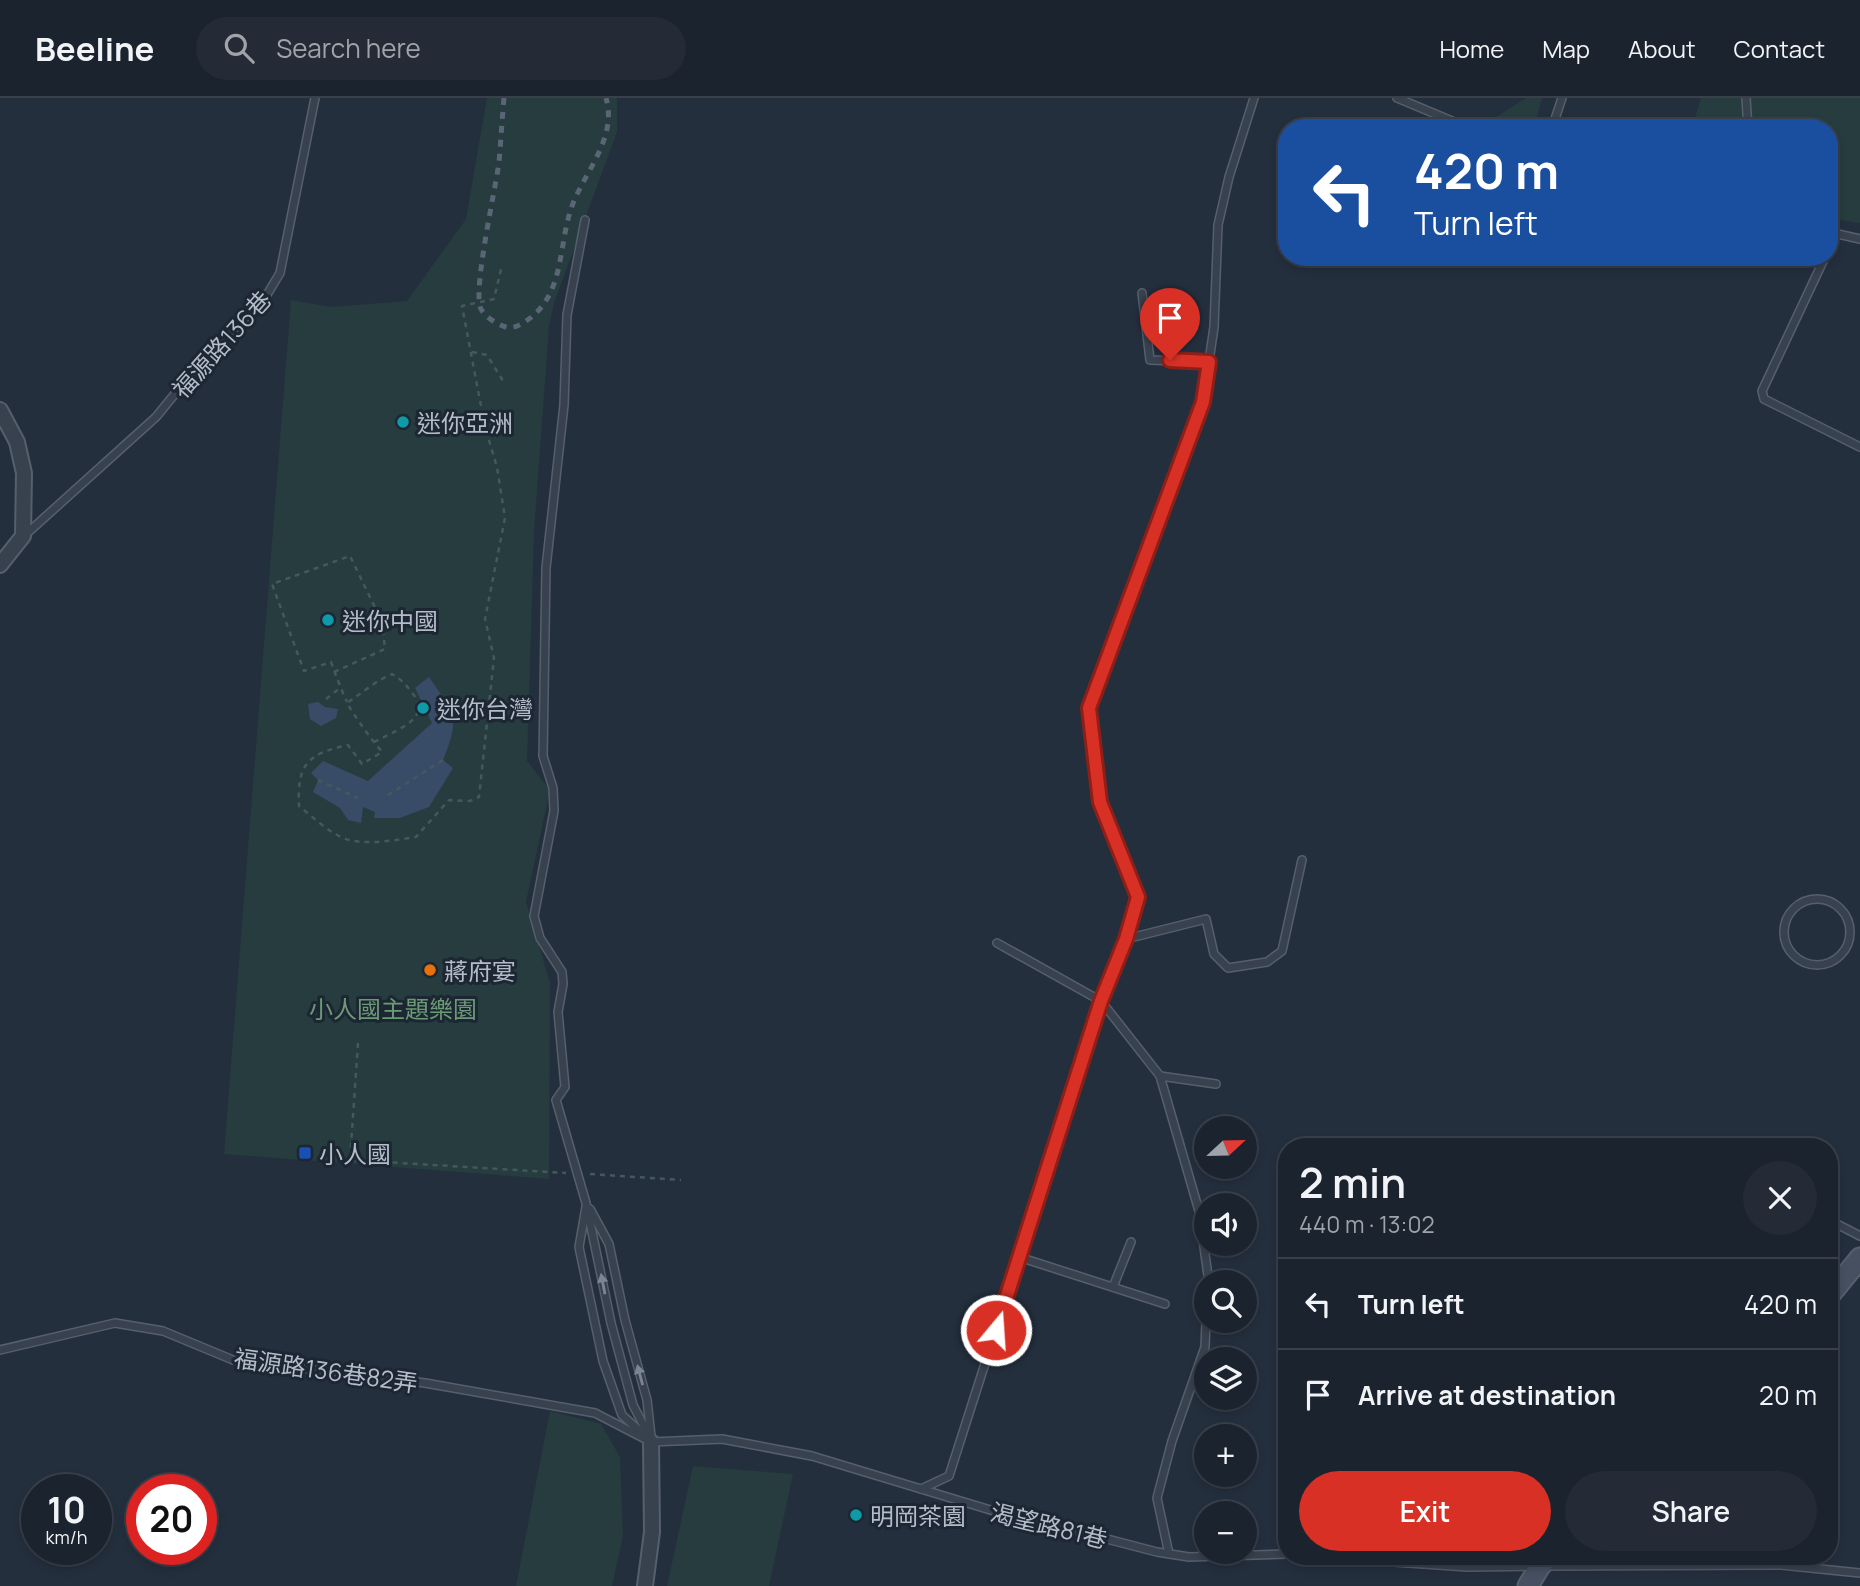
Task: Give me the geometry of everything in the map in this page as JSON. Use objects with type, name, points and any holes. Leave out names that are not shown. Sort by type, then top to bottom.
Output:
[{"type":"street","points":[[0,411],[17,442],[24,473],[23,536]]},
{"type":"street","name":"福源路136巷","points":[[0,565],[23,536]]},
{"type":"street","points":[[1838,1285],[1860,1258]]},
{"type":"street","points":[[645,1586],[652,1532],[651,1442]]},
{"type":"street","points":[[1528,1586],[1542,1565]]},
{"type":"lane","name":"福源路136巷","points":[[23,536],[156,417],[210,351],[262,303],[280,272],[315,98]]},
{"type":"lane","points":[[921,1489],[949,1476],[1101,1001],[1126,939],[1138,897],[1100,802],[1089,708],[1203,402],[1214,327],[1218,226],[1229,177],[1254,98]]},
{"type":"lane","points":[[1398,98],[1448,119]]},
{"type":"lane","points":[[1555,119],[1562,98]]},
{"type":"lane","points":[[1746,98],[1747,119]]},
{"type":"lane","points":[[585,219],[566,314],[564,405],[546,568],[542,756],[553,788],[554,811],[534,916],[540,937],[562,972],[564,984],[558,1012],[565,1087],[556,1100],[586,1203],[626,1382],[633,1405],[651,1442]]},
{"type":"lane","points":[[1838,234],[1860,239]]},
{"type":"lane","points":[[1821,266],[1762,391],[1764,399],[1860,447]]},
{"type":"lane","points":[[1142,293],[1150,360],[1209,362]]},
{"type":"lane","points":[[1126,939],[1206,919],[1214,954],[1228,968],[1267,962],[1282,951],[1302,860]]},
{"type":"lane","points":[[1850,933],[1848,943],[1835,960],[1814,965],[1804,962],[1788,948],[1784,926],[1795,907],[1804,901],[1815,899],[1836,904],[1849,922],[1850,933],[1860,940]]},
{"type":"lane","points":[[997,943],[1101,1001],[1160,1076],[1199,1211],[1207,1270]]},
{"type":"lane","points":[[1160,1076],[1216,1084]]},
{"type":"lane","points":[[586,1203],[609,1244],[625,1320],[647,1400],[651,1442]]},
{"type":"lane","points":[[586,1203],[579,1247],[603,1361],[622,1415],[651,1442]]},
{"type":"lane","points":[[1838,1225],[1860,1236]]},
{"type":"lane","points":[[1113,1287],[1131,1242]]},
{"type":"lane","points":[[1019,1256],[1165,1304]]},
{"type":"lane","name":"福源路136巷82弄","points":[[0,1350],[115,1324],[163,1331],[233,1360],[425,1383],[595,1413],[651,1442]]},
{"type":"lane","points":[[1169,1554],[1157,1498],[1172,1441],[1205,1347],[1206,1333]]},
{"type":"lane","name":"渴望路81巷","points":[[651,1442],[722,1439],[812,1456],[997,1512],[1169,1554],[1189,1557],[1278,1554]]},
{"type":"lane","points":[[1438,1565],[1493,1565]]},
{"type":"lane","points":[[1734,1565],[1860,1573]]},
{"type":"path","points":[[334,672],[384,649],[382,622],[350,556],[272,584],[304,671],[331,662],[334,672],[347,702],[382,752],[362,764],[348,745],[309,759],[298,781],[299,806],[321,824],[348,840],[378,841],[416,837],[449,800],[470,801],[479,797],[494,659],[485,619],[505,518],[497,467],[485,427],[462,306],[494,299],[502,265]]},
{"type":"path","points":[[471,351],[487,355],[505,384]]},
{"type":"path","points":[[347,702],[392,674],[401,679],[418,700],[420,710],[416,719],[374,742]]},
{"type":"path","points":[[326,699],[341,688]]},
{"type":"path","points":[[388,795],[443,761]]},
{"type":"path","points":[[318,779],[358,798]]},
{"type":"path","points":[[358,1043],[350,1160],[681,1181]]},
{"type":"green space","name":"小人國主題樂園","points":[[487,98],[617,98],[617,132],[554,303],[549,326],[534,532],[527,761],[550,790],[526,902],[550,983],[549,1179],[224,1154],[291,300],[331,307],[407,301],[466,219]]},
{"type":"green space","points":[[1526,98],[1542,98],[1536,119],[1493,119]]},
{"type":"green space","points":[[1701,98],[1860,98],[1860,223],[1838,219],[1838,119],[1695,119]]},
{"type":"green space","points":[[550,1411],[601,1424],[620,1457],[623,1536],[612,1586],[516,1586]]},
{"type":"green space","points":[[693,1466],[793,1474],[769,1586],[667,1586]]},
{"type":"water","points":[[429,677],[452,716],[452,734],[443,760],[453,768],[429,807],[400,818],[374,818],[375,812],[363,807],[361,823],[348,820],[340,808],[313,792],[318,780],[311,773],[323,761],[368,781],[432,723],[415,688]]},
{"type":"water","points":[[318,702],[325,707],[338,709],[336,718],[321,726],[310,719],[308,704]]},
{"type":"railway","points":[[504,98],[499,162],[482,262],[479,299],[485,315],[496,323],[509,327],[521,324],[539,310],[555,282],[574,201],[599,151],[608,125],[606,98]]},
{"type":"place","name":"迷你亞洲","points":[[403,422]]},
{"type":"place","name":"迷你中國","points":[[328,620]]},
{"type":"place","name":"迷你台灣","points":[[423,708]]},
{"type":"place","name":"蔣府宴","points":[[430,970]]},
{"type":"place","name":"小人國","points":[[305,1153]]},
{"type":"place","name":"明岡茶園","points":[[856,1515]]},
{"type":"route","points":[[996,1330],[1101,1001],[1126,939],[1138,897],[1100,802],[1089,708],[1203,402],[1209,362],[1170,360]]}]
